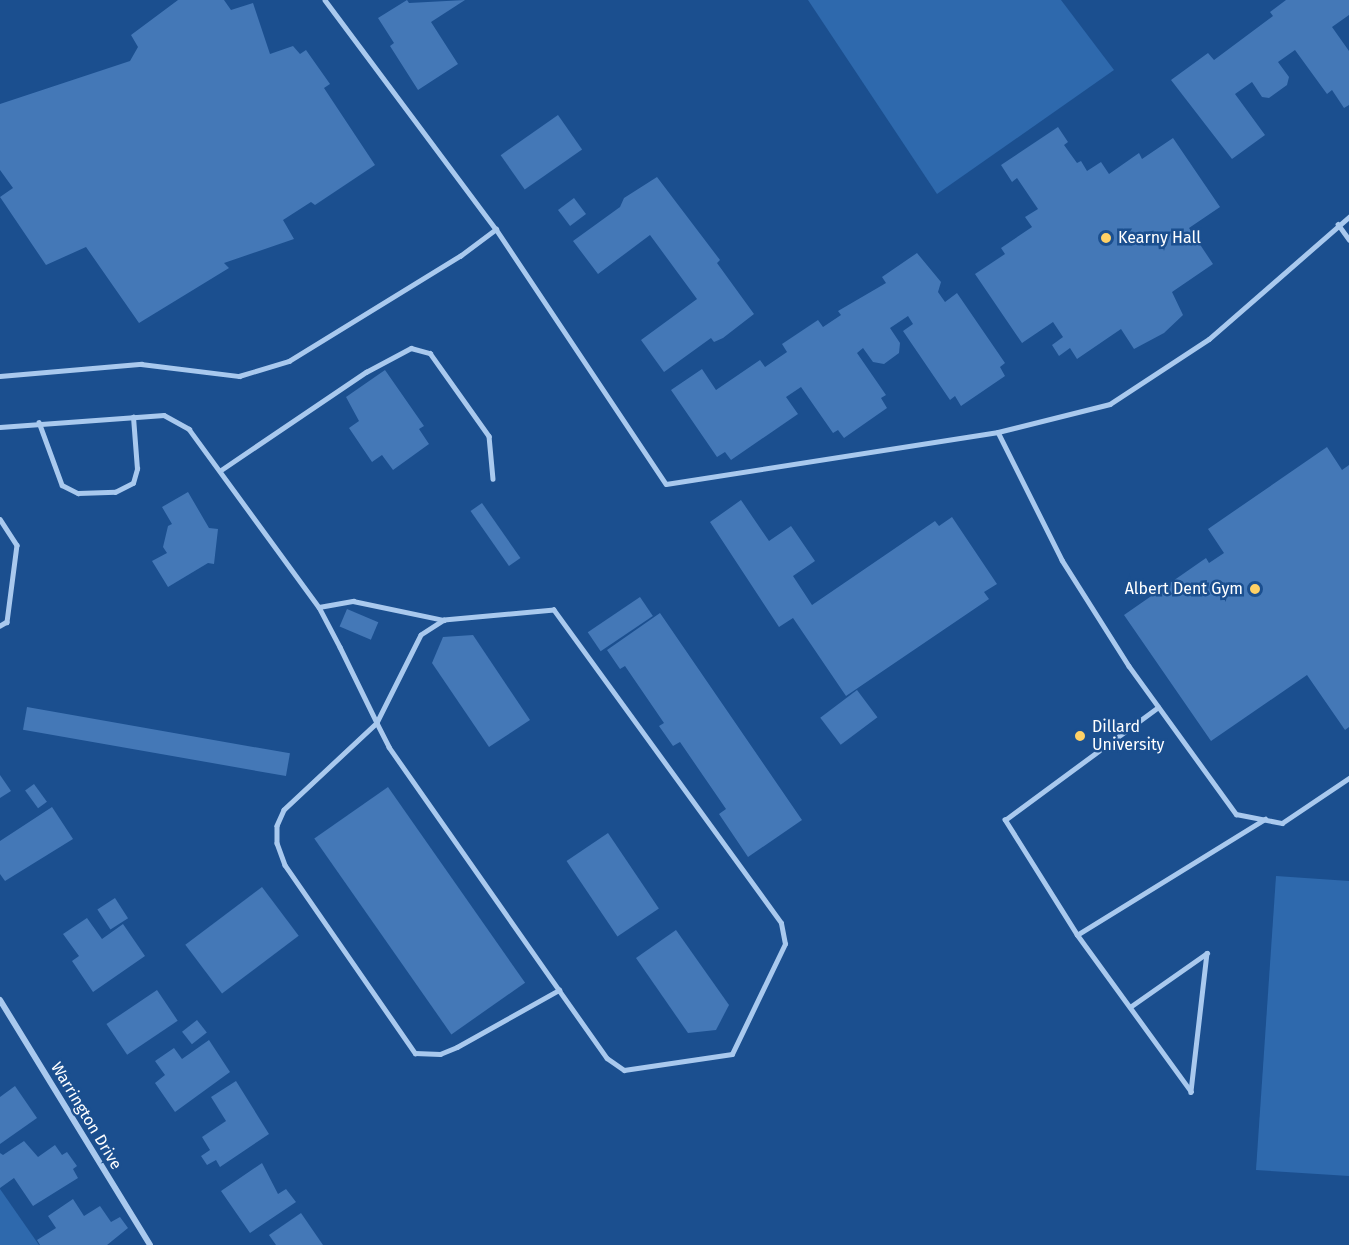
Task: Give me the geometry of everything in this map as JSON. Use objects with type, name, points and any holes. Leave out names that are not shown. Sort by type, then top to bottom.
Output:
[{"type":"street","name":"Warrington Drive","points":[[0,1000],[150,1245]]},
{"type":"lane","points":[[325,0],[495,230],[666,484],[998,432],[1110,404],[1209,339],[1338,224],[1349,217]]},
{"type":"lane","points":[[1338,224],[1349,239]]},
{"type":"lane","points":[[0,376],[141,364],[239,376],[289,361],[460,256],[495,230]]},
{"type":"lane","points":[[221,470],[366,372],[411,348],[430,353],[489,436],[493,479]]},
{"type":"lane","points":[[0,427],[39,422],[164,416],[189,429],[319,607],[389,747],[607,1058],[624,1070],[732,1054],[785,944],[781,923],[554,610],[444,620],[353,601],[319,607]]},
{"type":"lane","points":[[39,422],[62,485],[78,493],[115,492],[133,483],[137,469],[133,417]]},
{"type":"lane","points":[[998,432],[1062,560],[1158,707],[1236,814],[1282,823],[1349,778]]},
{"type":"lane","points":[[0,519],[17,545],[7,622],[0,626]]},
{"type":"lane","points":[[444,620],[421,635],[377,723],[284,810],[277,826],[277,843],[285,865],[415,1053],[440,1054],[457,1047],[559,990]]},
{"type":"lane","points":[[1130,1007],[1206,953],[1191,1092],[1077,935],[1005,820],[1158,707]]},
{"type":"lane","points":[[1077,935],[1265,819]]},
{"type":"shaded area","points":[[808,0],[1061,0],[1114,70],[937,194]]},
{"type":"shaded area","points":[[1276,876],[1349,881],[1349,1176],[1256,1170]]},
{"type":"shaded area","points":[[0,1189],[39,1245],[0,1245]]},
{"type":"building","points":[[178,0],[224,0],[231,10],[253,3],[270,54],[293,46],[300,54],[306,50],[330,84],[324,88],[375,165],[315,205],[311,202],[283,220],[294,239],[224,263],[229,268],[139,323],[86,247],[46,265],[0,197],[13,188],[0,170],[0,104],[130,61],[138,47],[131,35]]},
{"type":"building","points":[[407,0],[409,3],[465,0],[431,22],[458,64],[418,90],[390,46],[394,43],[378,18]]},
{"type":"building","points":[[1286,0],[1349,0],[1349,15],[1332,27],[1349,51],[1349,105],[1344,108],[1332,90],[1327,94],[1295,50],[1278,62],[1289,77],[1287,85],[1269,98],[1262,97],[1252,82],[1235,94],[1265,135],[1232,159],[1171,80],[1208,53],[1214,60],[1273,16],[1270,12]]},
{"type":"building","points":[[558,115],[582,149],[525,190],[501,155]]},
{"type":"building","name":"Kearny Hall","points":[[1058,127],[1068,142],[1064,145],[1077,163],[1081,161],[1087,171],[1101,162],[1109,174],[1139,153],[1142,159],[1173,138],[1220,207],[1189,228],[1213,264],[1172,292],[1183,315],[1164,333],[1134,349],[1121,329],[1077,359],[1070,348],[1059,356],[1052,345],[1063,337],[1053,322],[1022,343],[975,274],[1005,254],[1001,248],[1032,227],[1025,217],[1038,209],[1017,178],[1012,182],[1001,165]]},
{"type":"building","points":[[657,177],[720,260],[717,263],[754,314],[723,338],[714,342],[711,338],[664,372],[641,340],[697,299],[650,235],[598,274],[573,241],[620,207],[624,198]]},
{"type":"building","points":[[574,198],[586,214],[570,226],[558,210]]},
{"type":"building","points":[[917,253],[941,282],[938,292],[945,302],[957,293],[1005,363],[1000,367],[1005,376],[961,406],[955,396],[950,400],[903,331],[913,324],[908,316],[890,328],[900,343],[899,353],[884,364],[873,362],[863,348],[857,353],[886,395],[881,398],[887,408],[844,438],[838,430],[833,433],[801,387],[786,397],[798,414],[731,460],[725,452],[717,457],[671,390],[702,369],[716,390],[760,360],[765,367],[787,352],[782,344],[818,320],[823,327],[841,315],[838,311],[886,283],[882,277]]},
{"type":"building","points":[[385,370],[424,426],[419,429],[429,444],[393,470],[382,455],[372,462],[349,428],[359,421],[346,397]]},
{"type":"building","name":"Albert Dent Gym","points":[[1327,447],[1342,470],[1349,465],[1349,727],[1345,730],[1307,675],[1211,741],[1124,615],[1206,558],[1209,563],[1224,553],[1208,529]]},
{"type":"building","points":[[188,492],[209,528],[218,529],[214,564],[208,563],[168,587],[152,561],[167,553],[163,547],[168,526],[172,524],[162,507]]},
{"type":"building","points":[[741,500],[769,541],[791,526],[815,561],[793,576],[812,605],[935,521],[939,526],[952,517],[997,584],[984,592],[989,599],[846,696],[793,618],[779,627],[710,522]]},
{"type":"building","points":[[482,503],[520,558],[509,566],[471,511]]},
{"type":"building","points":[[640,597],[653,616],[601,651],[588,632]]},
{"type":"building","points":[[347,609],[378,622],[371,640],[340,626]]},
{"type":"building","points":[[660,613],[802,820],[748,857],[719,814],[726,809],[680,742],[673,746],[659,726],[664,723],[625,666],[620,669],[607,650]]},
{"type":"building","points":[[473,635],[530,720],[489,747],[432,663],[443,637]]},
{"type":"building","points":[[857,690],[877,717],[841,745],[820,718]]},
{"type":"building","points":[[27,707],[290,753],[286,776],[23,730]]},
{"type":"building","points":[[0,775],[11,791],[0,798]]},
{"type":"building","points":[[34,784],[47,802],[38,808],[25,790]]},
{"type":"building","points":[[388,787],[525,983],[451,1034],[314,839]]},
{"type":"building","points":[[52,807],[73,839],[5,881],[0,874],[0,841]]},
{"type":"building","points":[[608,833],[659,908],[617,936],[567,861]]},
{"type":"building","points":[[262,887],[299,936],[222,993],[185,945]]},
{"type":"building","points":[[115,898],[128,918],[110,930],[97,909]]},
{"type":"building","points":[[87,918],[102,939],[123,924],[145,956],[93,992],[72,961],[79,956],[63,934]]},
{"type":"building","points":[[676,930],[729,1005],[716,1030],[688,1033],[636,958]]},
{"type":"building","points":[[157,990],[178,1021],[127,1055],[106,1024]]},
{"type":"building","points":[[197,1020],[207,1033],[192,1044],[182,1032]]},
{"type":"building","points":[[209,1040],[230,1072],[175,1112],[155,1083],[165,1075],[155,1061],[174,1048],[182,1059]]},
{"type":"building","points":[[236,1081],[269,1134],[220,1167],[216,1160],[207,1165],[201,1156],[210,1150],[202,1137],[226,1121],[211,1097]]},
{"type":"building","points":[[15,1086],[37,1118],[0,1144],[0,1097]]},
{"type":"building","points":[[24,1141],[38,1157],[55,1145],[62,1155],[67,1152],[77,1166],[73,1169],[78,1178],[33,1206],[14,1178],[0,1188],[0,1153],[3,1155]]},
{"type":"building","points":[[262,1163],[278,1194],[286,1189],[296,1202],[250,1233],[221,1191]]},
{"type":"building","points":[[73,1199],[84,1216],[100,1206],[111,1222],[120,1217],[128,1228],[107,1245],[40,1245],[37,1240],[56,1228],[48,1216]]},
{"type":"building","points":[[301,1213],[323,1245],[276,1245],[269,1235]]},
{"type":"place","name":"Kearny Hall","points":[[1106,238]]},
{"type":"place","name":"Albert Dent Gym","points":[[1255,589]]},
{"type":"place","name":"Dillard University","points":[[1080,736]]}]
